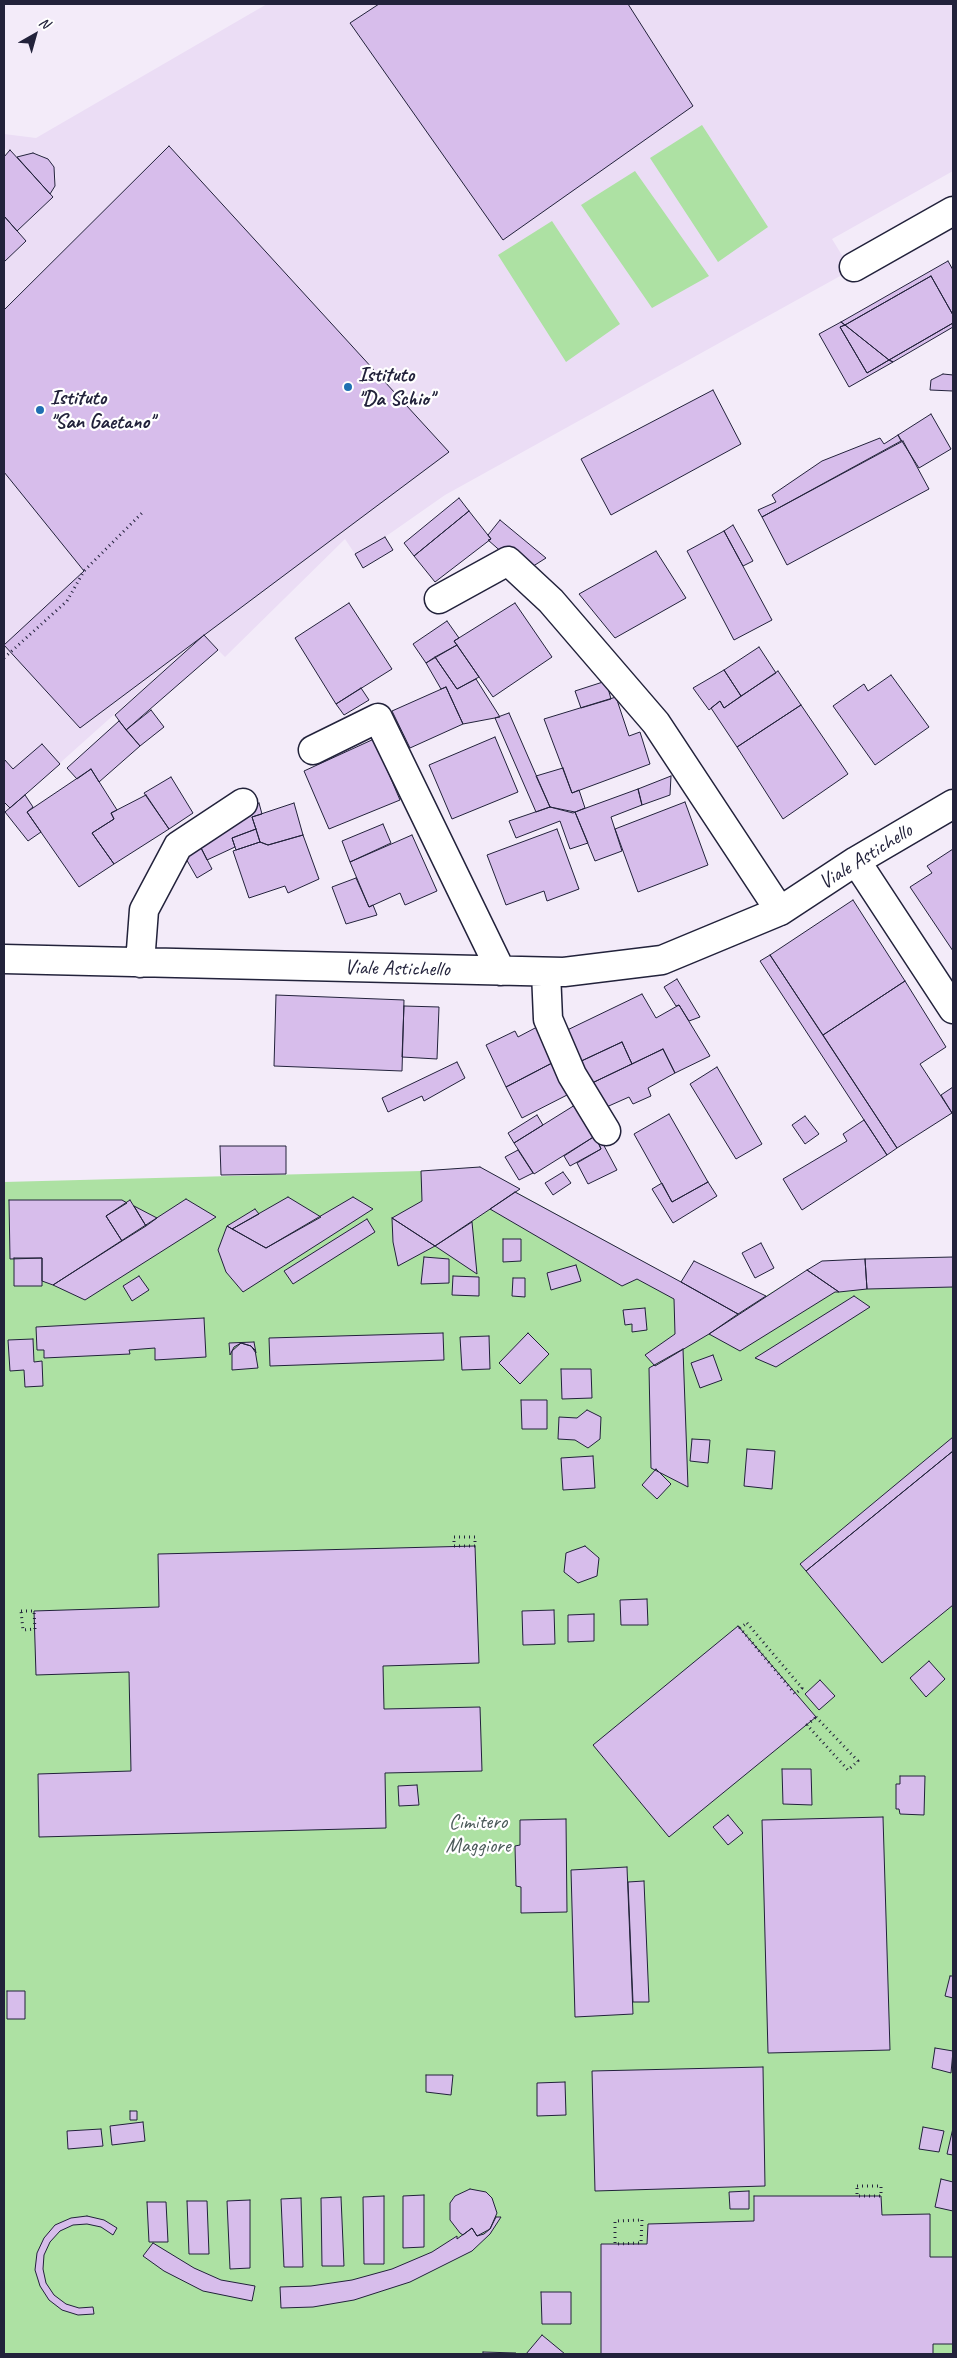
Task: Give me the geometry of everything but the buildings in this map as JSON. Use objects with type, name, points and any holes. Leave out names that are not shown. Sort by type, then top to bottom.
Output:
[{"type":"street","points":[[854,267],[953,210]]},
{"type":"street","points":[[439,599],[508,561],[551,601],[656,723],[780,911]]},
{"type":"street","points":[[312,750],[378,718],[501,971]]},
{"type":"street","points":[[140,963],[144,910],[178,846],[243,803]]},
{"type":"street","name":"Viale Astichello","points":[[4,959],[546,972],[564,972],[662,960],[780,911],[856,861],[953,804]]},
{"type":"street","points":[[856,861],[953,1009]]},
{"type":"street","points":[[546,972],[548,1019],[572,1075],[606,1131]]},
{"type":"path","points":[[4,658],[67,601],[84,571],[142,512]]},
{"type":"path","points":[[454,1537],[475,1537],[475,1546],[454,1546],[454,1537]]},
{"type":"path","points":[[21,1611],[34,1611],[35,1630],[23,1630],[21,1611]]},
{"type":"path","points":[[747,1623],[802,1688],[795,1694],[740,1628],[747,1623]]},
{"type":"path","points":[[816,1717],[858,1761],[848,1770],[807,1725],[816,1717]]},
{"type":"path","points":[[857,2186],[881,2186],[881,2196],[857,2196],[857,2186]]},
{"type":"path","points":[[615,2220],[642,2220],[641,2243],[615,2244],[615,2220]]},
{"type":"shaded area","name":"Istituto \"Da Schio\"","points":[[267,4],[953,4],[953,171],[832,239],[851,270],[445,495],[385,537],[355,554],[345,539],[225,657],[203,635],[4,813],[4,261],[26,242],[17,231],[53,197],[50,194],[55,186],[56,177],[54,167],[42,155],[33,153],[17,157],[11,151],[8,152],[4,147],[4,134],[36,138]]},
{"type":"green space","points":[[702,125],[768,227],[718,262],[650,158]]},
{"type":"green space","points":[[635,171],[709,276],[652,308],[581,205]]},
{"type":"green space","points":[[552,221],[620,324],[566,362],[498,255]]},
{"type":"green space","name":"Cimitero Maggiore","points":[[480,1167],[520,1189],[516,1192],[738,1313],[822,1261],[953,1257],[953,2354],[4,2354],[4,1182],[421,1171]]},
{"type":"place","name":"Istituto \"Da Schio\"","points":[[348,387]]},
{"type":"place","name":"Istituto \"San Gaetano\"","points":[[40,410]]}]
